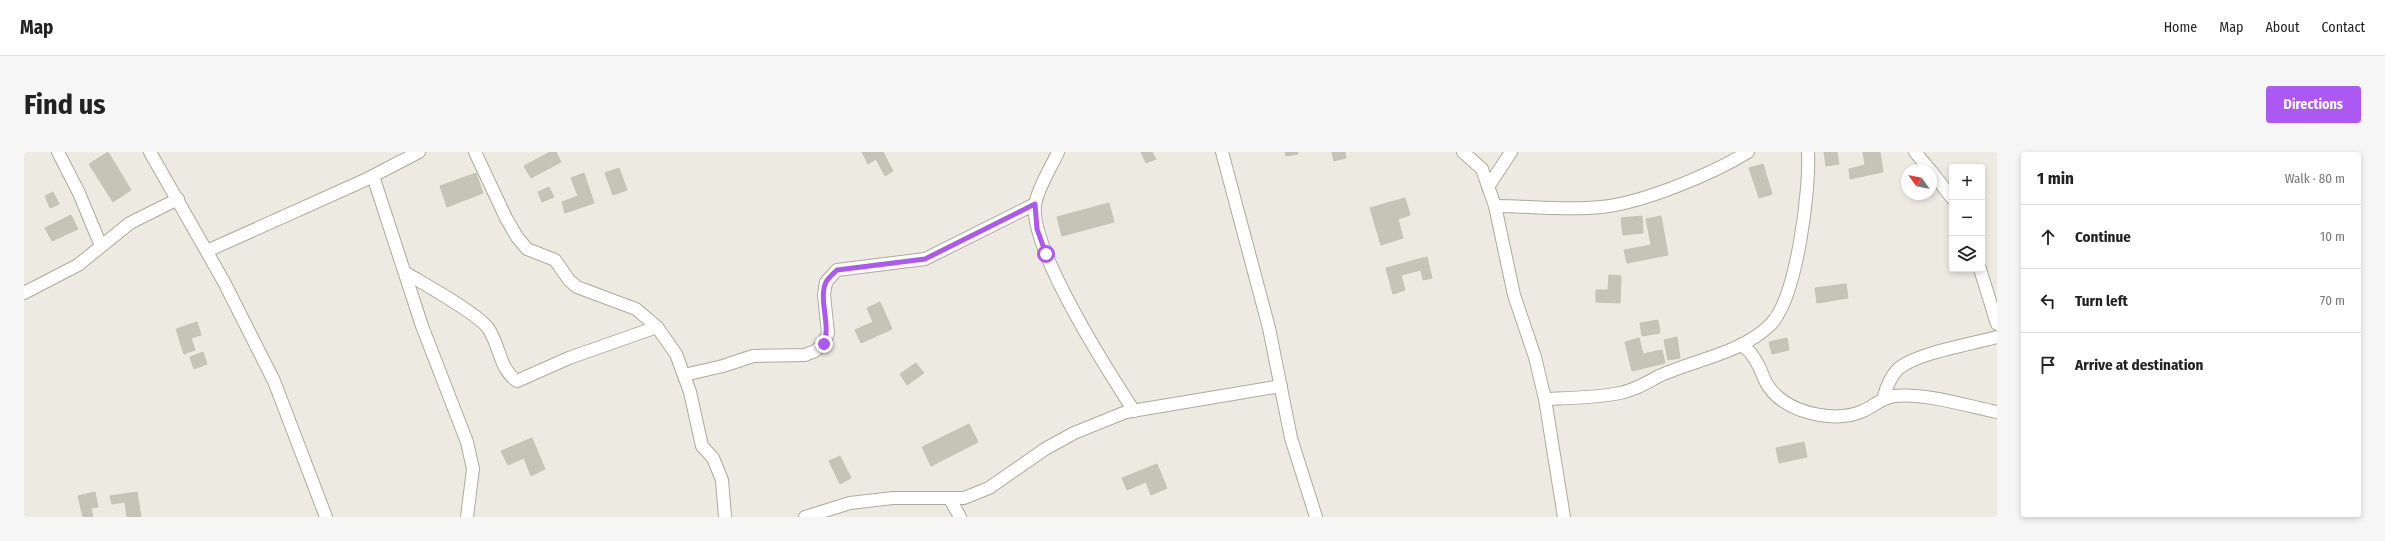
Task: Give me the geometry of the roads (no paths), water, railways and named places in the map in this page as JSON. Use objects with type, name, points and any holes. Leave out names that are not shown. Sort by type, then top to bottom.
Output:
[{"type":"street","points":[[58,152],[79,193],[102,246]]},
{"type":"street","points":[[150,152],[207,251],[274,382],[326,517]]},
{"type":"street","points":[[207,251],[373,176],[420,152]]},
{"type":"street","points":[[475,152],[506,218],[517,237],[527,249],[555,260],[569,280],[577,287],[636,309],[657,327],[676,354],[690,392],[702,446],[713,458],[722,480],[725,517]]},
{"type":"street","points":[[1058,152],[1035,204],[1037,229],[1046,254],[1105,366],[1134,411]]},
{"type":"street","points":[[1222,152],[1269,328],[1291,438],[1316,517]]},
{"type":"street","points":[[1463,152],[1482,169],[1495,206],[1514,295],[1535,357],[1545,399],[1564,517]]},
{"type":"street","points":[[1488,187],[1511,152]]},
{"type":"street","points":[[1495,206],[1602,207],[1641,198],[1675,186],[1723,167],[1748,152]]},
{"type":"street","points":[[1545,399],[1589,398],[1622,393],[1641,387],[1659,376],[1741,345],[1770,324],[1783,306],[1805,217],[1809,178],[1808,152]]},
{"type":"street","points":[[1915,152],[1926,164]]},
{"type":"street","points":[[373,176],[406,273],[422,326],[467,442],[473,469],[467,517]]},
{"type":"street","points":[[1937,178],[1949,194]]},
{"type":"street","points":[[24,293],[78,265],[130,223],[178,199]]},
{"type":"street","points":[[684,375],[723,366],[753,356],[805,355],[815,351],[824,344],[828,333],[824,295],[826,282],[837,270],[925,259],[1035,204]]},
{"type":"street","points":[[1981,272],[1997,324]]},
{"type":"street","points":[[406,273],[468,312],[487,327],[508,375],[517,381],[569,358],[657,327]]},
{"type":"street","points":[[1883,399],[1888,383],[1898,369],[1911,362],[1997,337]]},
{"type":"street","points":[[1741,345],[1753,355],[1764,383],[1779,398],[1798,410],[1817,414],[1839,416],[1862,411],[1883,399],[1895,396],[1917,396],[1997,412]]},
{"type":"street","points":[[805,517],[850,503],[893,498],[964,498],[989,488],[1045,449],[1074,433],[1134,411],[1281,386]]},
{"type":"street","points":[[950,499],[960,517]]}]
